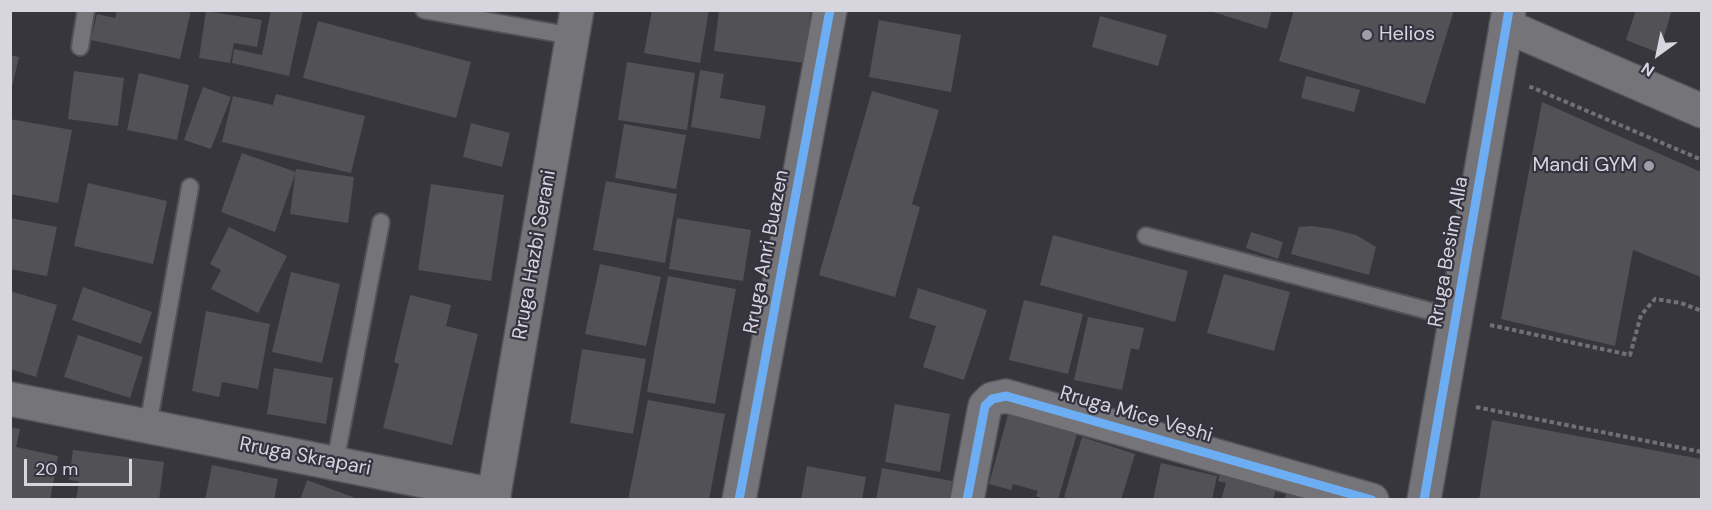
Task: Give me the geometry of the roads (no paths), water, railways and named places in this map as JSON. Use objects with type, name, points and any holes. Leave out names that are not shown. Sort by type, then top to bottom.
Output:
[{"type":"street","name":"Rruga Anri Buazen","points":[[739,500],[830,10]]},
{"type":"street","points":[[1507,19],[1701,111]]},
{"type":"street","name":"Rruga Besim Alla","points":[[1424,500],[1507,19]]},
{"type":"street","name":"Rruga Hazbi Serani","points":[[494,497],[575,23]]},
{"type":"street","name":"Rruga Mice Veshi","points":[[967,500],[985,406],[992,399],[1006,396],[1372,500]]},
{"type":"street","name":"Rruga Skrapari","points":[[10,399],[494,497]]},
{"type":"lane","points":[[80,47],[86,10]]},
{"type":"lane","points":[[424,10],[575,23]]},
{"type":"lane","points":[[148,426],[190,187]]},
{"type":"lane","points":[[335,463],[381,222]]},
{"type":"lane","points":[[1146,236],[1455,318]]},
{"type":"place","name":"Helios","points":[[1367,35]]},
{"type":"place","name":"Mandi GYM","points":[[1649,166]]}]
